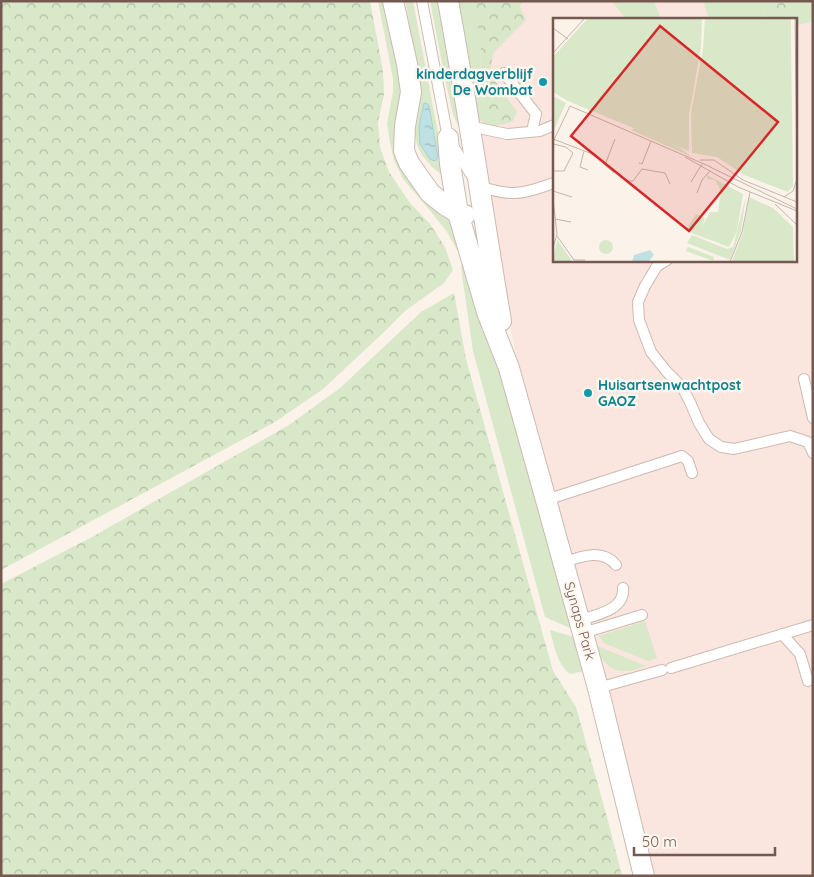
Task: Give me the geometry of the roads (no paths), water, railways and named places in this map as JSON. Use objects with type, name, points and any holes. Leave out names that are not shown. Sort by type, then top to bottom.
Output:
[{"type":"street","points":[[393,1],[407,64],[411,92],[405,126],[404,151],[409,163],[430,193],[445,205],[458,213],[485,220]]},
{"type":"street","points":[[405,140],[424,168],[442,181],[454,187],[479,187],[462,74],[448,1]]},
{"type":"street","name":"Synaps Park","points":[[448,138],[458,213],[488,312],[509,368],[582,626],[644,876]]},
{"type":"street","name":"Synaps Park","points":[[479,187],[509,368]]},
{"type":"lane","name":"Synaps Park","points":[[422,1],[448,138],[479,187]]},
{"type":"lane","points":[[504,74],[536,114],[532,131]]},
{"type":"lane","points":[[471,133],[507,134],[540,131],[553,126]]},
{"type":"lane","points":[[479,187],[513,194],[528,192],[553,183]]},
{"type":"lane","points":[[665,261],[657,266],[645,286],[638,302],[639,320],[651,352],[682,387],[699,424],[709,439],[721,447],[734,449],[790,436],[811,438],[813,453]]},
{"type":"lane","points":[[804,379],[813,418]]},
{"type":"lane","points":[[546,500],[682,456],[688,461],[692,473]]},
{"type":"lane","points":[[564,562],[590,555],[604,556],[616,564]]},
{"type":"lane","points":[[582,626],[597,615],[611,609],[620,599],[623,588]]},
{"type":"lane","points":[[582,626],[642,615]]},
{"type":"lane","points":[[598,688],[813,625]]},
{"type":"lane","points":[[782,634],[800,654],[808,681]]},
{"type":"water","points":[[424,103],[428,104],[430,111],[438,158],[435,161],[430,159],[420,144],[419,126]]},
{"type":"place","name":"kinderdagverblijf De Wombat","points":[[543,82]]},
{"type":"place","name":"Huisartsenwachtpost GAOZ","points":[[588,393]]}]
